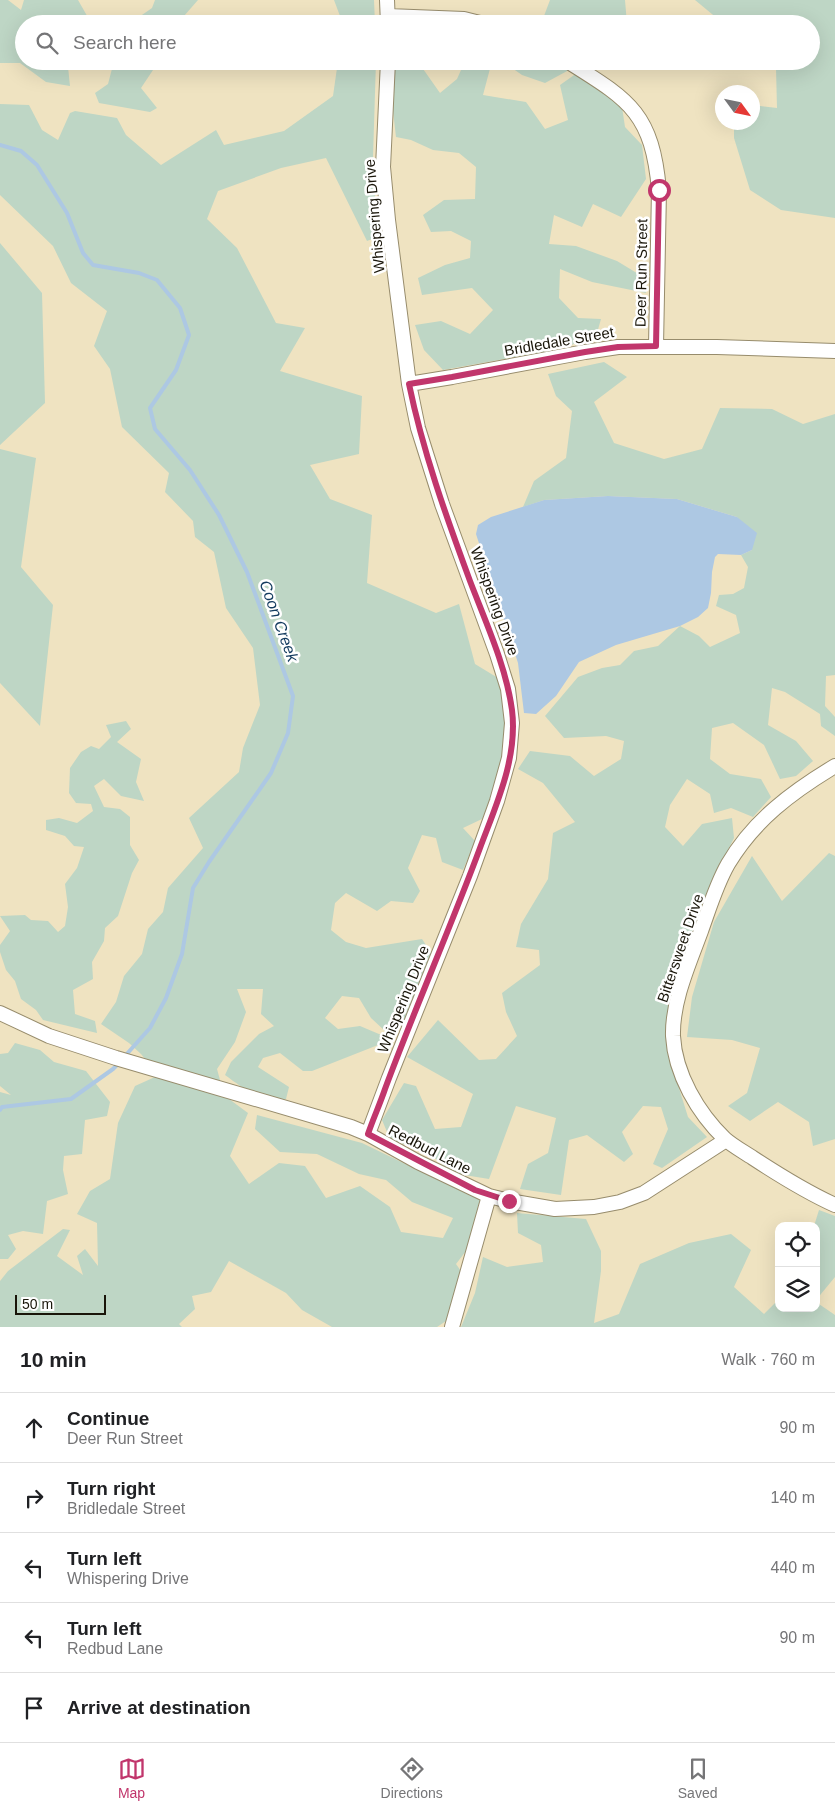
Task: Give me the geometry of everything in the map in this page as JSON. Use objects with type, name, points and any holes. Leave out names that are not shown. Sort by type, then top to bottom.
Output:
[{"type":"street","points":[[387,0],[388,15]]},
{"type":"street","name":"Whispering Drive","points":[[368,1134],[470,876],[505,777],[512,741],[512,710],[508,689],[442,504],[418,428],[409,384],[383,167],[388,70]]},
{"type":"street","name":"Deer Run Street","points":[[581,70],[625,100],[639,116],[652,146],[659,190],[656,346]]},
{"type":"street","name":"Bridledale Street","points":[[409,384],[618,347],[656,346],[835,351]]},
{"type":"street","name":"Bittersweet Drive","points":[[835,766],[784,799],[765,816],[744,840],[728,865],[720,881],[680,994],[675,1013],[673,1036],[676,1056],[682,1074],[707,1120],[726,1140],[800,1187],[835,1205]]},
{"type":"street","name":"Redbud Lane","points":[[0,1013],[49,1036],[122,1060],[351,1127],[489,1196],[509,1201],[555,1208],[594,1207],[620,1202],[644,1193],[726,1140]]},
{"type":"street","points":[[452,1327],[489,1196]]},
{"type":"green space","points":[[0,0],[8,0],[21,10],[24,0],[78,0],[87,15],[15,15],[15,63],[0,63]]},
{"type":"green space","points":[[155,0],[198,0],[185,15],[142,15],[152,8]]},
{"type":"green space","points":[[334,0],[374,0],[375,15],[340,15]]},
{"type":"green space","points":[[550,0],[625,0],[626,15],[544,15]]},
{"type":"green space","points":[[695,0],[835,0],[835,218],[781,210],[750,190],[734,138],[734,130],[760,130],[760,106],[777,108],[776,70],[820,70],[820,15],[713,15]]},
{"type":"green space","points":[[30,70],[68,70],[70,86],[46,82]]},
{"type":"green space","points":[[112,70],[153,70],[141,88],[157,108],[150,112],[99,103],[95,93],[108,84]]},
{"type":"green space","points":[[337,70],[376,70],[373,157],[377,237],[367,241],[326,158],[281,168],[218,191],[207,219],[237,248],[276,323],[305,328],[280,371],[362,396],[359,454],[310,465],[330,499],[372,515],[367,583],[436,613],[459,604],[475,664],[498,678],[507,718],[505,747],[496,788],[482,819],[463,828],[475,841],[463,870],[442,862],[436,838],[422,835],[408,868],[420,891],[413,903],[391,901],[377,911],[346,893],[335,903],[331,930],[346,942],[366,948],[422,939],[432,954],[405,1024],[385,1031],[371,1018],[359,998],[342,996],[325,1018],[338,1029],[360,1026],[386,1037],[378,1045],[312,1071],[303,1071],[280,1053],[263,1058],[258,1067],[289,1087],[286,1099],[277,1099],[253,1093],[225,1075],[231,1062],[259,1034],[274,1026],[261,1014],[263,989],[237,989],[246,1012],[235,1042],[217,1069],[220,1080],[211,1083],[150,1065],[129,1043],[101,1024],[116,1002],[124,976],[142,954],[148,929],[163,912],[168,888],[203,848],[189,818],[239,772],[243,748],[260,705],[253,648],[226,608],[214,552],[195,537],[193,521],[165,492],[169,473],[122,427],[110,369],[94,346],[107,311],[71,283],[53,246],[0,195],[0,104],[29,105],[42,130],[58,140],[70,113],[75,111],[117,118],[126,135],[161,165],[216,130],[224,145],[284,131],[333,96]]},
{"type":"green space","points":[[394,70],[424,70],[440,93],[457,79],[461,70],[490,70],[483,95],[526,102],[545,129],[568,120],[560,85],[577,73],[606,91],[622,107],[625,127],[642,145],[646,179],[621,217],[593,204],[582,227],[554,215],[549,244],[576,246],[617,261],[640,275],[646,293],[592,282],[560,269],[559,298],[578,318],[601,319],[597,333],[565,348],[443,370],[424,350],[415,325],[441,321],[470,334],[493,310],[472,288],[422,295],[418,278],[445,265],[470,258],[471,241],[451,231],[431,232],[423,215],[444,200],[475,199],[476,167],[459,153],[433,150],[411,140],[396,137],[393,111]]},
{"type":"green space","points":[[515,70],[569,70],[545,83],[522,75]]},
{"type":"green space","points":[[0,243],[42,293],[45,403],[0,445]]},
{"type":"green space","points":[[604,362],[627,377],[594,402],[614,443],[664,459],[702,449],[720,408],[772,409],[803,424],[835,414],[835,675],[826,676],[825,706],[835,717],[835,736],[821,726],[820,714],[785,692],[772,688],[768,725],[796,741],[813,761],[796,776],[780,779],[764,745],[733,723],[712,728],[710,759],[730,774],[761,779],[771,797],[753,817],[731,808],[714,813],[710,794],[687,779],[670,805],[665,827],[683,846],[702,824],[732,818],[734,838],[707,892],[668,1004],[669,1056],[688,1117],[707,1137],[662,1168],[653,1164],[668,1129],[661,1107],[643,1106],[622,1132],[633,1154],[624,1162],[587,1135],[569,1140],[561,1195],[520,1189],[528,1164],[548,1153],[556,1118],[516,1106],[489,1179],[452,1173],[430,1154],[390,1139],[382,1120],[404,1083],[416,1086],[435,1129],[461,1127],[473,1094],[407,1057],[438,1020],[479,1060],[496,1059],[517,1036],[506,1012],[502,993],[540,965],[539,950],[516,947],[521,924],[548,879],[553,833],[575,822],[543,783],[518,769],[530,751],[570,756],[594,776],[621,759],[624,741],[606,736],[564,738],[545,716],[578,677],[602,668],[620,665],[634,651],[658,646],[680,626],[699,636],[710,647],[740,633],[736,615],[716,606],[719,595],[733,594],[744,588],[748,567],[741,555],[752,550],[737,517],[677,499],[608,496],[544,500],[523,507],[534,481],[566,458],[572,411],[556,396],[548,374]]},
{"type":"green space","points":[[0,449],[36,458],[21,567],[53,605],[40,726],[0,683]]},
{"type":"green space","points":[[126,721],[131,729],[117,742],[141,759],[136,782],[144,801],[121,796],[104,779],[94,786],[104,807],[120,809],[130,817],[130,845],[139,860],[132,873],[118,916],[105,928],[104,941],[92,962],[93,979],[73,990],[75,1014],[95,1021],[97,1033],[43,1020],[36,1010],[21,999],[15,981],[6,970],[0,952],[0,945],[10,931],[0,916],[25,915],[31,920],[48,921],[58,932],[65,926],[68,907],[65,884],[77,868],[84,847],[74,846],[65,836],[46,830],[46,820],[59,818],[77,823],[93,811],[91,804],[76,803],[69,793],[70,768],[81,752],[91,746],[99,749],[111,737],[106,725]]},
{"type":"green space","points":[[829,853],[835,856],[835,1139],[813,1146],[809,1122],[778,1102],[750,1121],[728,1106],[747,1093],[760,1048],[732,1040],[687,1037],[692,997],[714,922],[752,856],[782,901]]},
{"type":"green space","points":[[15,1043],[40,1050],[54,1062],[86,1071],[110,1102],[107,1116],[85,1120],[82,1154],[64,1156],[63,1170],[68,1194],[47,1201],[43,1234],[23,1231],[8,1235],[16,1249],[8,1259],[0,1259],[0,1092],[11,1095],[0,1086],[0,1054],[8,1053]]},
{"type":"green space","points":[[155,1077],[225,1096],[248,1113],[230,1156],[249,1184],[279,1163],[305,1166],[326,1198],[360,1186],[390,1207],[401,1232],[443,1238],[453,1218],[412,1202],[386,1180],[359,1174],[317,1154],[280,1152],[255,1129],[257,1115],[362,1143],[480,1200],[466,1251],[456,1264],[463,1274],[446,1321],[437,1327],[332,1327],[302,1310],[286,1293],[229,1261],[211,1292],[192,1296],[195,1309],[179,1324],[182,1327],[0,1327],[0,1281],[8,1271],[63,1229],[70,1230],[57,1256],[83,1275],[77,1256],[85,1249],[98,1266],[97,1223],[77,1214],[90,1191],[110,1179],[118,1123],[135,1086]]},
{"type":"green space","points":[[819,1210],[835,1216],[835,1277],[820,1295],[820,1222],[815,1222]]},
{"type":"green space","points":[[517,1213],[586,1219],[601,1251],[601,1271],[594,1323],[619,1314],[640,1264],[689,1243],[731,1234],[751,1250],[734,1287],[764,1314],[775,1303],[775,1312],[820,1312],[820,1305],[835,1315],[835,1327],[461,1327],[475,1293],[483,1257],[507,1267],[543,1262],[541,1245],[518,1233]]},
{"type":"water","points":[[608,496],[677,499],[737,517],[757,533],[752,550],[741,555],[718,554],[715,557],[708,608],[698,617],[680,626],[616,645],[579,662],[556,696],[536,714],[524,713],[518,663],[476,534],[478,525],[491,517],[544,500]]},
{"type":"waterway","name":"Coon Creek","points":[[0,145],[21,151],[37,165],[67,213],[83,253],[93,265],[139,273],[157,280],[180,308],[189,335],[176,370],[150,408],[155,429],[190,470],[219,515],[247,572],[293,696],[288,733],[271,773],[193,888],[182,954],[166,998],[150,1028],[125,1056]]},
{"type":"waterway","name":"Coon Creek","points":[[0,1110],[2,1107],[71,1099],[119,1063]]},
{"type":"route","points":[[509,1201],[475,1190],[418,1162],[368,1134],[470,876],[505,777],[512,741],[512,710],[508,689],[442,504],[418,428],[409,384],[585,352],[618,347],[656,346],[659,190]]}]
